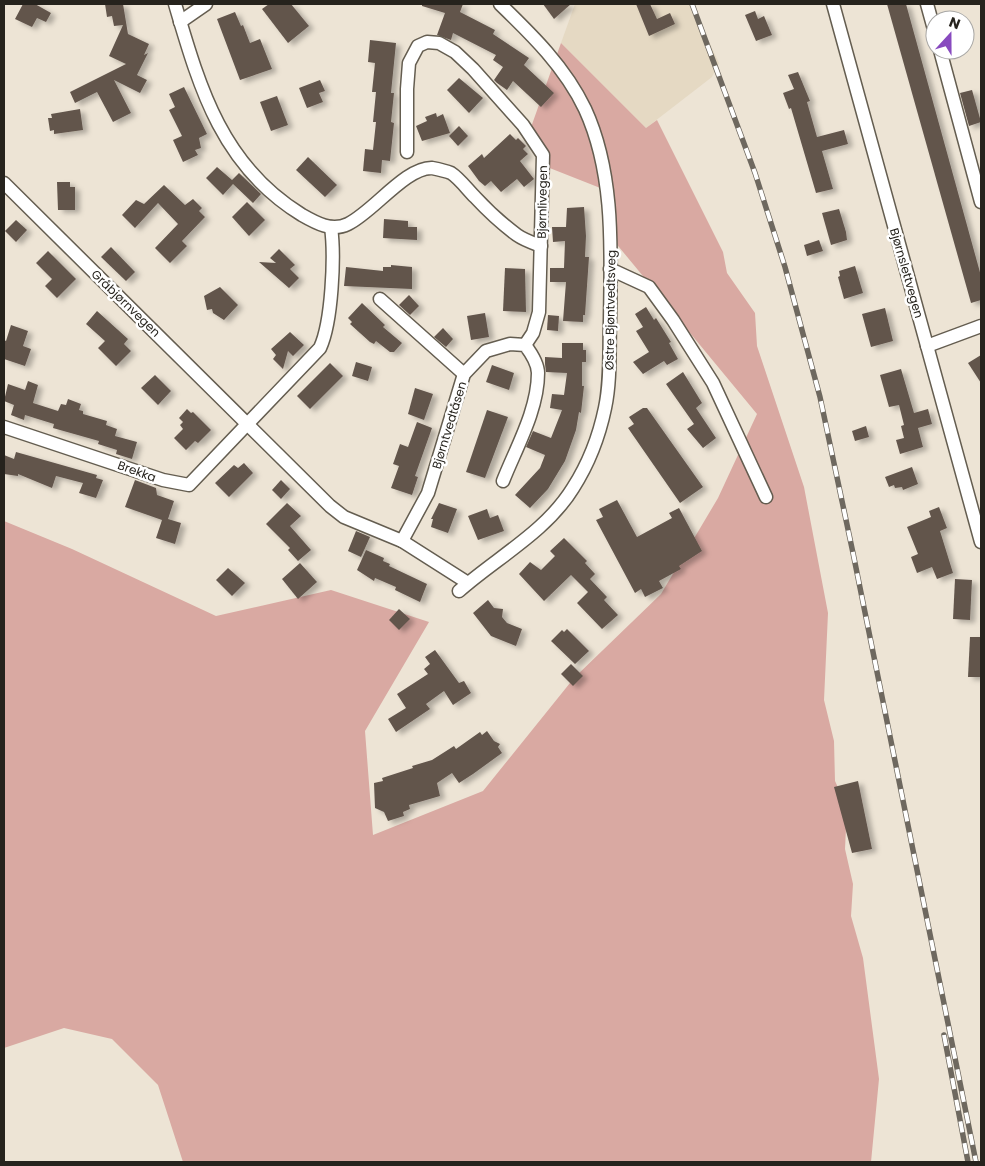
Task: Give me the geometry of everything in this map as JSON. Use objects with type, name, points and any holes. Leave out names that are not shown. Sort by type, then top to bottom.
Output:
[{"type":"street","points":[[175,4],[193,65],[227,143],[251,174],[284,203],[315,222],[331,228],[333,256],[324,339],[311,358],[249,423],[330,506],[344,516],[402,541]]},
{"type":"street","points":[[180,22],[206,4]]},
{"type":"street","name":"Østre Bjøntvedtsveg","points":[[402,541],[463,587],[492,567],[558,508],[572,490],[593,450],[606,406],[609,380],[610,269],[608,211],[602,163],[585,109],[556,63],[500,4]]},
{"type":"street","name":"Bjørnslettvegen","points":[[833,4],[981,542]]},
{"type":"street","name":"Bjørnlivegen","points":[[331,228],[346,225],[363,215],[414,173],[431,168],[451,174],[480,203],[519,236],[541,246],[543,155],[523,125],[473,69],[455,52],[439,43],[427,42],[418,46],[409,63],[407,152]]},
{"type":"street","points":[[943,60],[981,202]]},
{"type":"street","name":"Gråbjørnvegen","points":[[4,183],[249,423]]},
{"type":"street","points":[[503,481],[525,426],[538,372],[533,356],[525,345],[533,332],[539,312],[541,246]]},
{"type":"street","points":[[610,269],[649,287],[673,320],[713,383],[766,497]]},
{"type":"street","points":[[380,299],[464,374]]},
{"type":"street","points":[[927,346],[981,326]]},
{"type":"street","name":"Bjørntvedtåsen","points":[[402,541],[428,493],[464,374],[486,351],[510,344],[525,345]]},
{"type":"street","name":"Brekka","points":[[4,427],[163,480],[189,485],[249,423]]},
{"type":"shaded area","points":[[575,4],[691,4],[719,63],[712,77],[646,128],[561,43]]},
{"type":"shaded area","points":[[561,43],[646,128],[657,120],[723,252],[727,273],[755,313],[757,346],[804,487],[828,613],[824,700],[834,741],[835,781],[847,807],[845,849],[853,884],[851,916],[863,958],[879,1079],[871,1162],[183,1162],[158,1085],[112,1039],[64,1028],[4,1048],[4,521],[72,549],[216,616],[331,590],[429,622],[365,731],[373,835],[483,791],[574,678],[661,594],[718,498],[757,414],[614,241],[613,193],[542,165],[530,130]]},
{"type":"building","points":[[23,4],[35,4],[51,13],[46,22],[37,18],[32,27],[15,19]]},
{"type":"building","points":[[105,4],[123,4],[128,34],[149,44],[144,55],[148,53],[137,75],[147,80],[140,93],[114,80],[131,113],[113,122],[97,92],[75,103],[70,92],[126,64],[109,56],[123,25],[114,26],[112,16],[107,17]]},
{"type":"building","points":[[269,4],[291,4],[309,26],[288,43],[262,9]]},
{"type":"building","points":[[422,4],[463,4],[460,12],[495,30],[493,34],[529,58],[524,65],[554,93],[541,107],[513,81],[507,90],[494,80],[503,67],[493,60],[496,55],[453,33],[451,40],[437,35],[445,13],[422,6]]},
{"type":"building","points":[[543,4],[571,4],[554,19]]},
{"type":"building","points":[[636,4],[650,4],[657,19],[670,13],[675,24],[649,36]]},
{"type":"building","points":[[887,4],[906,4],[981,276],[981,300],[971,303]]},
{"type":"building","points":[[755,11],[758,19],[764,16],[772,35],[756,41],[745,15]]},
{"type":"building","points":[[235,12],[241,26],[243,25],[250,43],[260,39],[272,69],[240,80],[217,19]]},
{"type":"building","points":[[370,40],[396,43],[391,93],[394,93],[391,122],[394,123],[390,161],[382,160],[381,173],[363,171],[365,149],[373,150],[376,122],[373,122],[376,92],[372,92],[375,63],[368,62]]},
{"type":"building","points":[[798,72],[810,101],[807,102],[817,137],[844,130],[848,144],[822,151],[833,189],[816,193],[791,108],[789,109],[783,93],[794,89],[788,75]]},
{"type":"building","points":[[459,78],[483,98],[469,113],[447,90]]},
{"type":"building","points":[[320,80],[325,91],[319,93],[323,102],[307,108],[299,88]]},
{"type":"building","points":[[184,87],[207,134],[199,138],[201,148],[195,150],[198,155],[183,162],[173,140],[182,136],[169,110],[175,107],[169,94]]},
{"type":"building","points":[[972,90],[981,122],[969,126],[960,93]]},
{"type":"building","points":[[277,96],[288,125],[271,131],[260,102]]},
{"type":"building","points":[[80,109],[83,130],[54,134],[54,130],[50,131],[48,118],[52,118],[51,114]]},
{"type":"building","points":[[436,113],[437,117],[443,114],[450,133],[422,141],[416,126],[427,121],[425,117]]},
{"type":"building","points":[[459,126],[468,136],[458,146],[449,136]]},
{"type":"building","points":[[510,134],[516,140],[518,138],[526,146],[523,149],[528,154],[520,161],[534,179],[524,187],[517,179],[501,192],[491,181],[485,186],[468,166],[482,154],[484,158]]},
{"type":"building","points":[[308,157],[337,185],[325,197],[296,170]]},
{"type":"building","points":[[217,167],[232,180],[239,173],[261,194],[253,203],[233,184],[223,195],[206,178]]},
{"type":"building","points":[[57,182],[70,182],[70,187],[75,187],[75,210],[58,210]]},
{"type":"building","points":[[164,185],[185,205],[193,199],[202,208],[199,211],[205,217],[182,241],[187,246],[170,263],[155,248],[178,224],[158,203],[135,228],[122,215],[136,200],[144,204]]},
{"type":"building","points":[[247,202],[265,220],[249,236],[232,217]]},
{"type":"building","points":[[584,207],[585,257],[589,257],[585,315],[583,315],[583,322],[563,321],[566,282],[550,282],[550,268],[564,268],[565,241],[553,242],[552,227],[566,227],[567,208]]},
{"type":"building","points":[[839,209],[847,240],[831,245],[822,213]]},
{"type":"building","points":[[384,219],[408,221],[408,227],[417,227],[417,240],[383,238]]},
{"type":"building","points":[[16,220],[27,230],[16,242],[5,231]]},
{"type":"building","points":[[819,240],[823,251],[807,256],[804,245]]},
{"type":"building","points":[[111,247],[135,272],[126,281],[101,257]]},
{"type":"building","points":[[279,249],[295,265],[290,269],[299,278],[289,288],[259,262],[276,263],[270,258]]},
{"type":"building","points":[[48,251],[76,279],[57,298],[45,286],[52,279],[36,263]]},
{"type":"building","points":[[391,265],[412,267],[412,289],[344,286],[346,267],[383,271],[383,267],[391,267]]},
{"type":"building","points":[[855,266],[863,293],[844,299],[838,277],[840,276],[839,271]]},
{"type":"building","points":[[505,268],[525,269],[526,312],[503,311]]},
{"type":"building","points":[[220,287],[238,305],[224,320],[213,313],[212,309],[207,310],[204,296]]},
{"type":"building","points":[[409,295],[419,306],[410,315],[399,305]]},
{"type":"building","points":[[362,303],[385,325],[383,327],[402,343],[394,352],[390,352],[376,341],[374,344],[370,342],[350,324],[352,322],[348,318]]},
{"type":"building","points":[[646,307],[654,320],[656,318],[671,342],[669,343],[678,359],[667,365],[664,361],[643,374],[633,362],[649,352],[636,331],[643,327],[635,314]]},
{"type":"building","points":[[885,308],[893,341],[871,347],[862,314]]},
{"type":"building","points":[[97,311],[128,339],[124,344],[131,351],[116,366],[98,348],[105,341],[86,324]]},
{"type":"building","points":[[485,313],[489,337],[471,340],[467,316]]},
{"type":"building","points":[[548,315],[559,316],[558,331],[547,330]]},
{"type":"building","points":[[11,325],[28,331],[23,346],[31,349],[25,366],[4,359],[4,340],[6,341]]},
{"type":"building","points":[[443,328],[453,339],[446,347],[434,337]]},
{"type":"building","points":[[290,332],[304,345],[293,356],[288,351],[283,369],[273,359],[276,355],[271,349]]},
{"type":"building","points":[[562,343],[583,343],[583,350],[586,350],[586,362],[582,362],[582,386],[584,386],[581,413],[579,412],[576,430],[565,461],[548,489],[530,508],[515,495],[540,468],[545,455],[526,447],[533,431],[551,438],[562,410],[550,408],[552,394],[564,395],[567,373],[546,372],[545,357],[562,358]]},
{"type":"building","points":[[981,355],[981,383],[968,363]]},
{"type":"building","points":[[356,362],[372,367],[368,381],[352,376]]},
{"type":"building","points":[[330,363],[343,376],[310,409],[297,396]]},
{"type":"building","points":[[492,365],[514,373],[509,390],[486,382]]},
{"type":"building","points":[[901,369],[914,413],[928,409],[932,424],[918,428],[923,447],[900,454],[896,440],[904,438],[901,426],[904,425],[899,405],[889,407],[880,375]]},
{"type":"building","points":[[683,372],[702,403],[696,408],[716,438],[703,448],[687,429],[694,424],[666,384]]},
{"type":"building","points":[[155,375],[171,391],[158,405],[141,388]]},
{"type":"building","points":[[28,381],[38,385],[33,403],[58,411],[61,404],[66,405],[68,399],[81,404],[79,410],[83,411],[83,414],[107,421],[106,425],[117,429],[115,436],[137,442],[132,459],[116,454],[117,450],[98,444],[99,441],[53,428],[54,424],[25,415],[24,420],[11,415],[14,405],[4,401],[8,384],[25,390]]},
{"type":"building","points":[[415,388],[433,394],[424,420],[408,414]]},
{"type":"building","points":[[643,408],[647,408],[703,487],[680,503],[628,428],[634,424],[629,417]]},
{"type":"building","points":[[187,409],[191,413],[193,412],[211,430],[198,443],[195,441],[186,450],[174,438],[183,429],[180,425],[183,422],[179,418]]},
{"type":"building","points":[[487,410],[508,417],[485,478],[466,472]]},
{"type":"building","points":[[417,422],[432,428],[415,476],[418,477],[412,495],[391,488],[399,466],[393,464],[400,444],[408,447]]},
{"type":"building","points":[[866,426],[869,437],[855,441],[852,431]]},
{"type":"building","points":[[16,452],[97,475],[96,478],[103,480],[96,498],[79,493],[83,483],[56,476],[52,488],[18,474],[18,476],[4,474],[4,455],[14,459]]},
{"type":"building","points":[[244,463],[253,473],[229,497],[215,483],[234,465],[238,468]]},
{"type":"building","points":[[912,467],[918,484],[903,490],[902,487],[895,488],[894,485],[889,487],[885,477]]},
{"type":"building","points":[[135,480],[156,488],[157,495],[174,501],[168,519],[181,523],[175,544],[156,538],[162,520],[125,507]]},
{"type":"building","points":[[281,480],[290,489],[281,499],[272,490]]},
{"type":"building","points":[[617,500],[637,537],[672,518],[669,513],[679,508],[702,551],[679,566],[681,569],[659,581],[663,588],[645,597],[641,589],[635,593],[596,520],[603,517],[599,509]]},
{"type":"building","points":[[287,503],[301,516],[290,526],[311,550],[298,561],[288,550],[290,548],[266,524]]},
{"type":"building","points":[[439,503],[457,509],[448,533],[431,527],[433,519],[431,519]]},
{"type":"building","points":[[939,507],[947,528],[940,531],[953,573],[937,579],[932,567],[917,573],[911,557],[918,554],[907,527],[931,517],[929,511]]},
{"type":"building","points":[[487,509],[490,518],[498,515],[504,531],[478,540],[468,516]]},
{"type":"building","points":[[356,531],[370,537],[361,557],[348,551]]},
{"type":"building","points":[[564,538],[587,561],[585,563],[595,574],[590,579],[607,597],[604,600],[618,615],[602,629],[577,603],[588,592],[571,575],[544,601],[519,574],[530,562],[541,570],[555,556],[550,551]]},
{"type":"building","points":[[366,550],[384,558],[383,561],[390,564],[389,566],[427,584],[420,602],[395,590],[396,587],[375,578],[374,581],[357,570]]},
{"type":"building","points":[[300,563],[317,582],[298,599],[282,579]]},
{"type":"building","points":[[228,568],[245,583],[232,596],[216,580]]},
{"type":"building","points":[[955,579],[972,580],[970,620],[953,619]]},
{"type":"building","points":[[488,600],[494,608],[503,609],[502,617],[507,623],[522,629],[516,646],[491,636],[473,613]]},
{"type":"building","points":[[399,609],[410,619],[399,630],[389,620]]},
{"type":"building","points":[[567,629],[589,651],[575,664],[551,641],[562,630],[564,632]]},
{"type":"building","points":[[970,637],[981,637],[981,677],[968,677]]},
{"type":"building","points":[[435,650],[459,683],[464,681],[471,693],[453,705],[444,691],[426,704],[430,709],[396,732],[388,719],[406,708],[397,694],[428,674],[424,669],[430,664],[425,657]]},
{"type":"building","points":[[571,664],[583,676],[573,686],[561,674]]},
{"type":"building","points":[[487,731],[494,741],[500,744],[498,747],[502,753],[473,774],[459,783],[452,773],[437,783],[440,796],[409,805],[410,809],[403,812],[404,816],[388,821],[384,812],[375,808],[374,783],[383,781],[382,778],[413,768],[412,766],[432,760],[454,746],[456,749],[480,732],[482,735]]},
{"type":"building","points":[[858,781],[872,849],[852,853],[834,787]]},
{"type":"railway","points":[[692,4],[755,173],[785,267],[820,397],[976,1162]]},
{"type":"railway","points":[[944,1035],[968,1162]]}]
